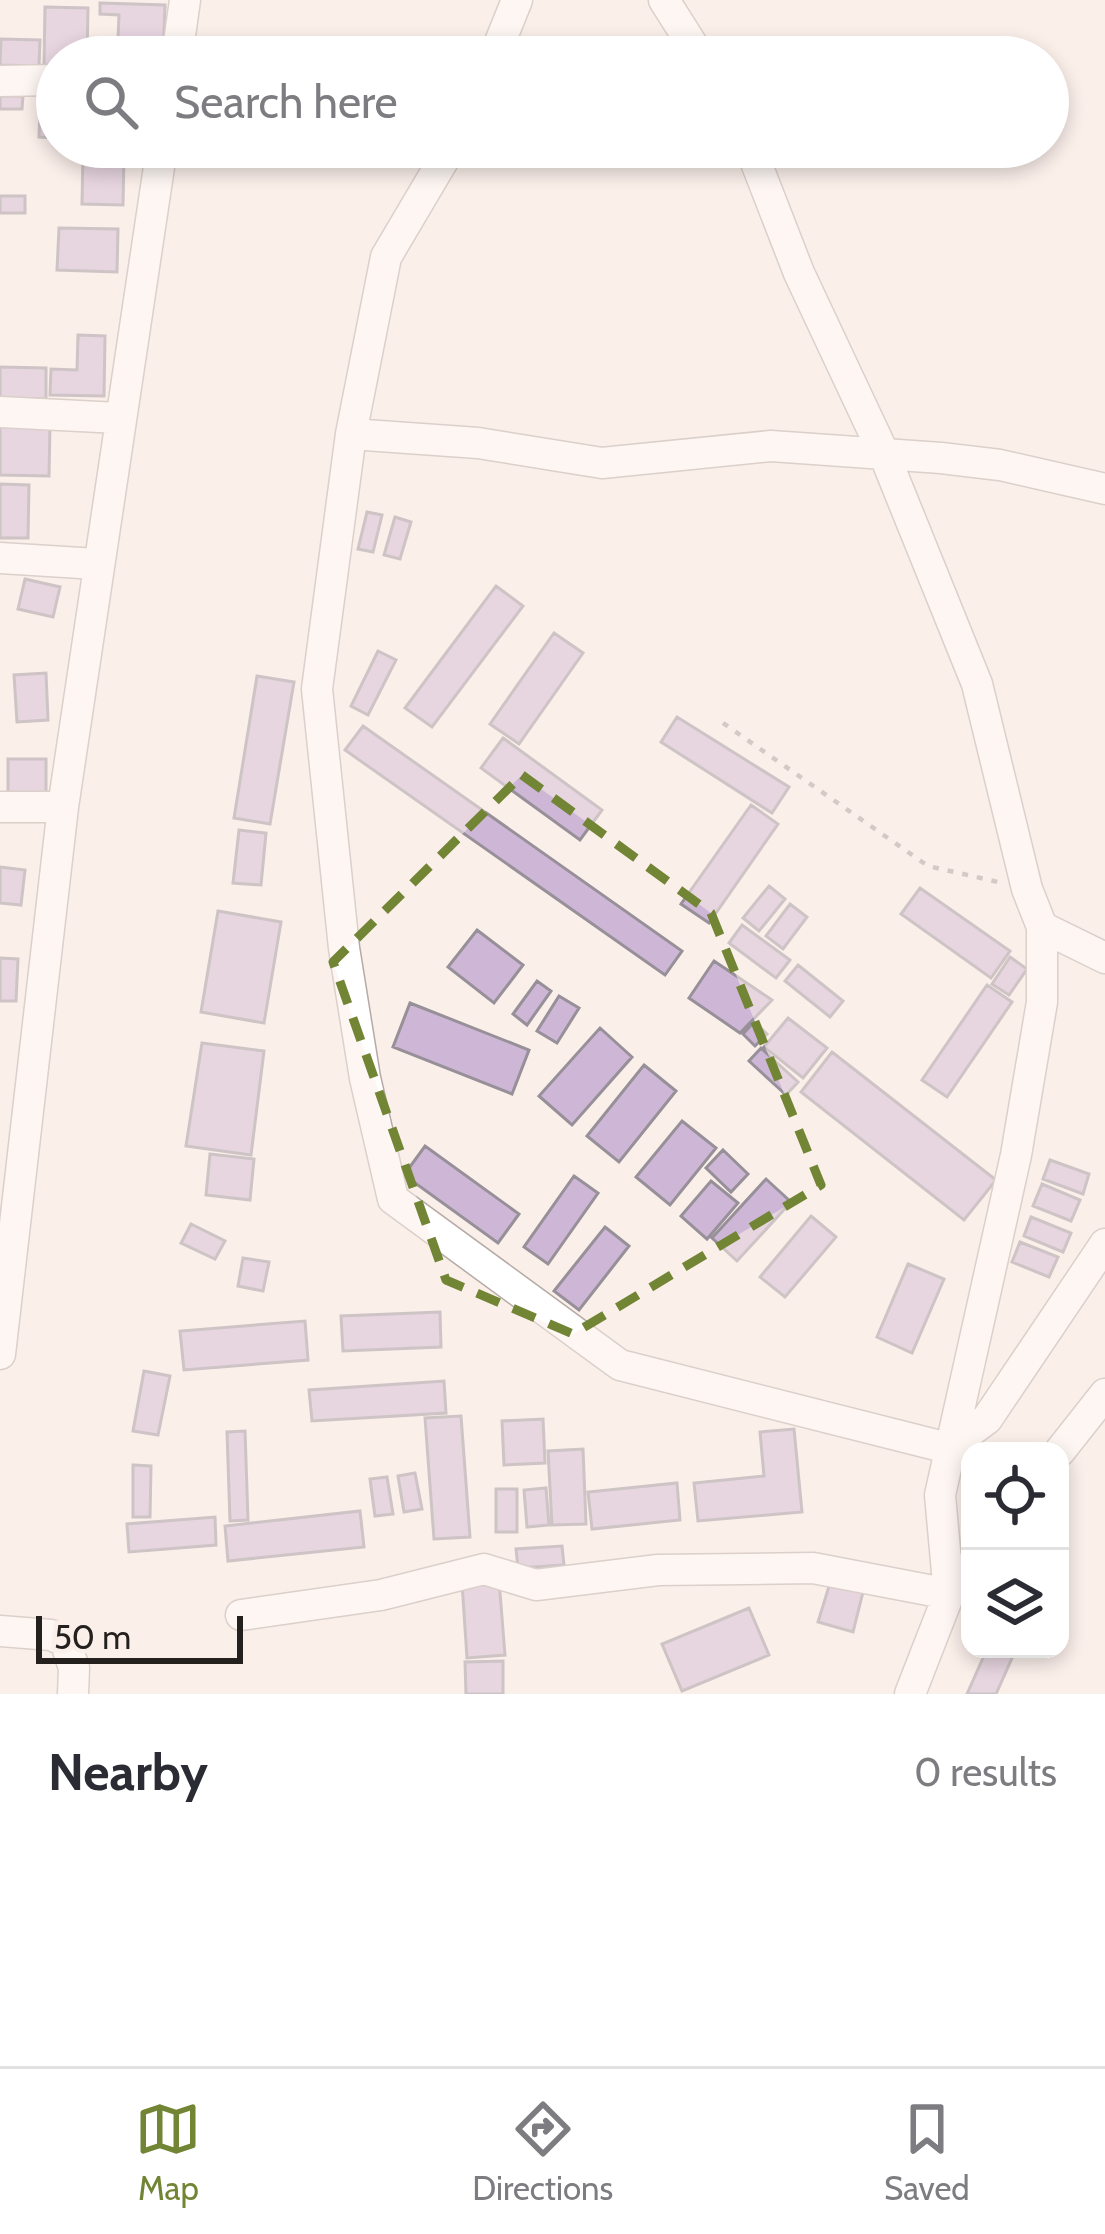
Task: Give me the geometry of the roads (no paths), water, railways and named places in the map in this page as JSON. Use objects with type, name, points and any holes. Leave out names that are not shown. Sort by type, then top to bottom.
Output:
[{"type":"street","points":[[180,36],[185,0]]},
{"type":"street","points":[[503,36],[518,0]]},
{"type":"street","points":[[664,0],[687,36]]},
{"type":"street","points":[[0,81],[36,80]]},
{"type":"street","points":[[0,1354],[63,807],[118,418],[160,168]]},
{"type":"street","points":[[439,168],[386,257],[351,434],[317,689],[344,948],[365,1078],[393,1199],[620,1365],[948,1448]]},
{"type":"street","points":[[758,168],[800,273],[884,454],[977,684],[1027,889],[1042,927],[1042,1002],[1016,1155],[940,1495],[949,1594]]},
{"type":"street","points":[[0,412],[118,418]]},
{"type":"street","points":[[351,434],[478,443],[602,463],[753,446],[884,454],[1000,465],[1105,489]]},
{"type":"street","points":[[0,558],[98,564]]},
{"type":"street","points":[[0,807],[63,807]]},
{"type":"street","points":[[1042,927],[1105,958]]},
{"type":"street","points":[[948,1448],[987,1419],[1105,1244]]},
{"type":"street","points":[[1067,1442],[1105,1394]]},
{"type":"street","points":[[241,1615],[381,1594],[484,1569],[536,1585],[658,1570],[813,1568],[949,1594]]},
{"type":"street","points":[[910,1694],[949,1594],[961,1578]]},
{"type":"street","points":[[0,1631],[51,1635],[65,1641],[74,1668],[73,1694]]}]
